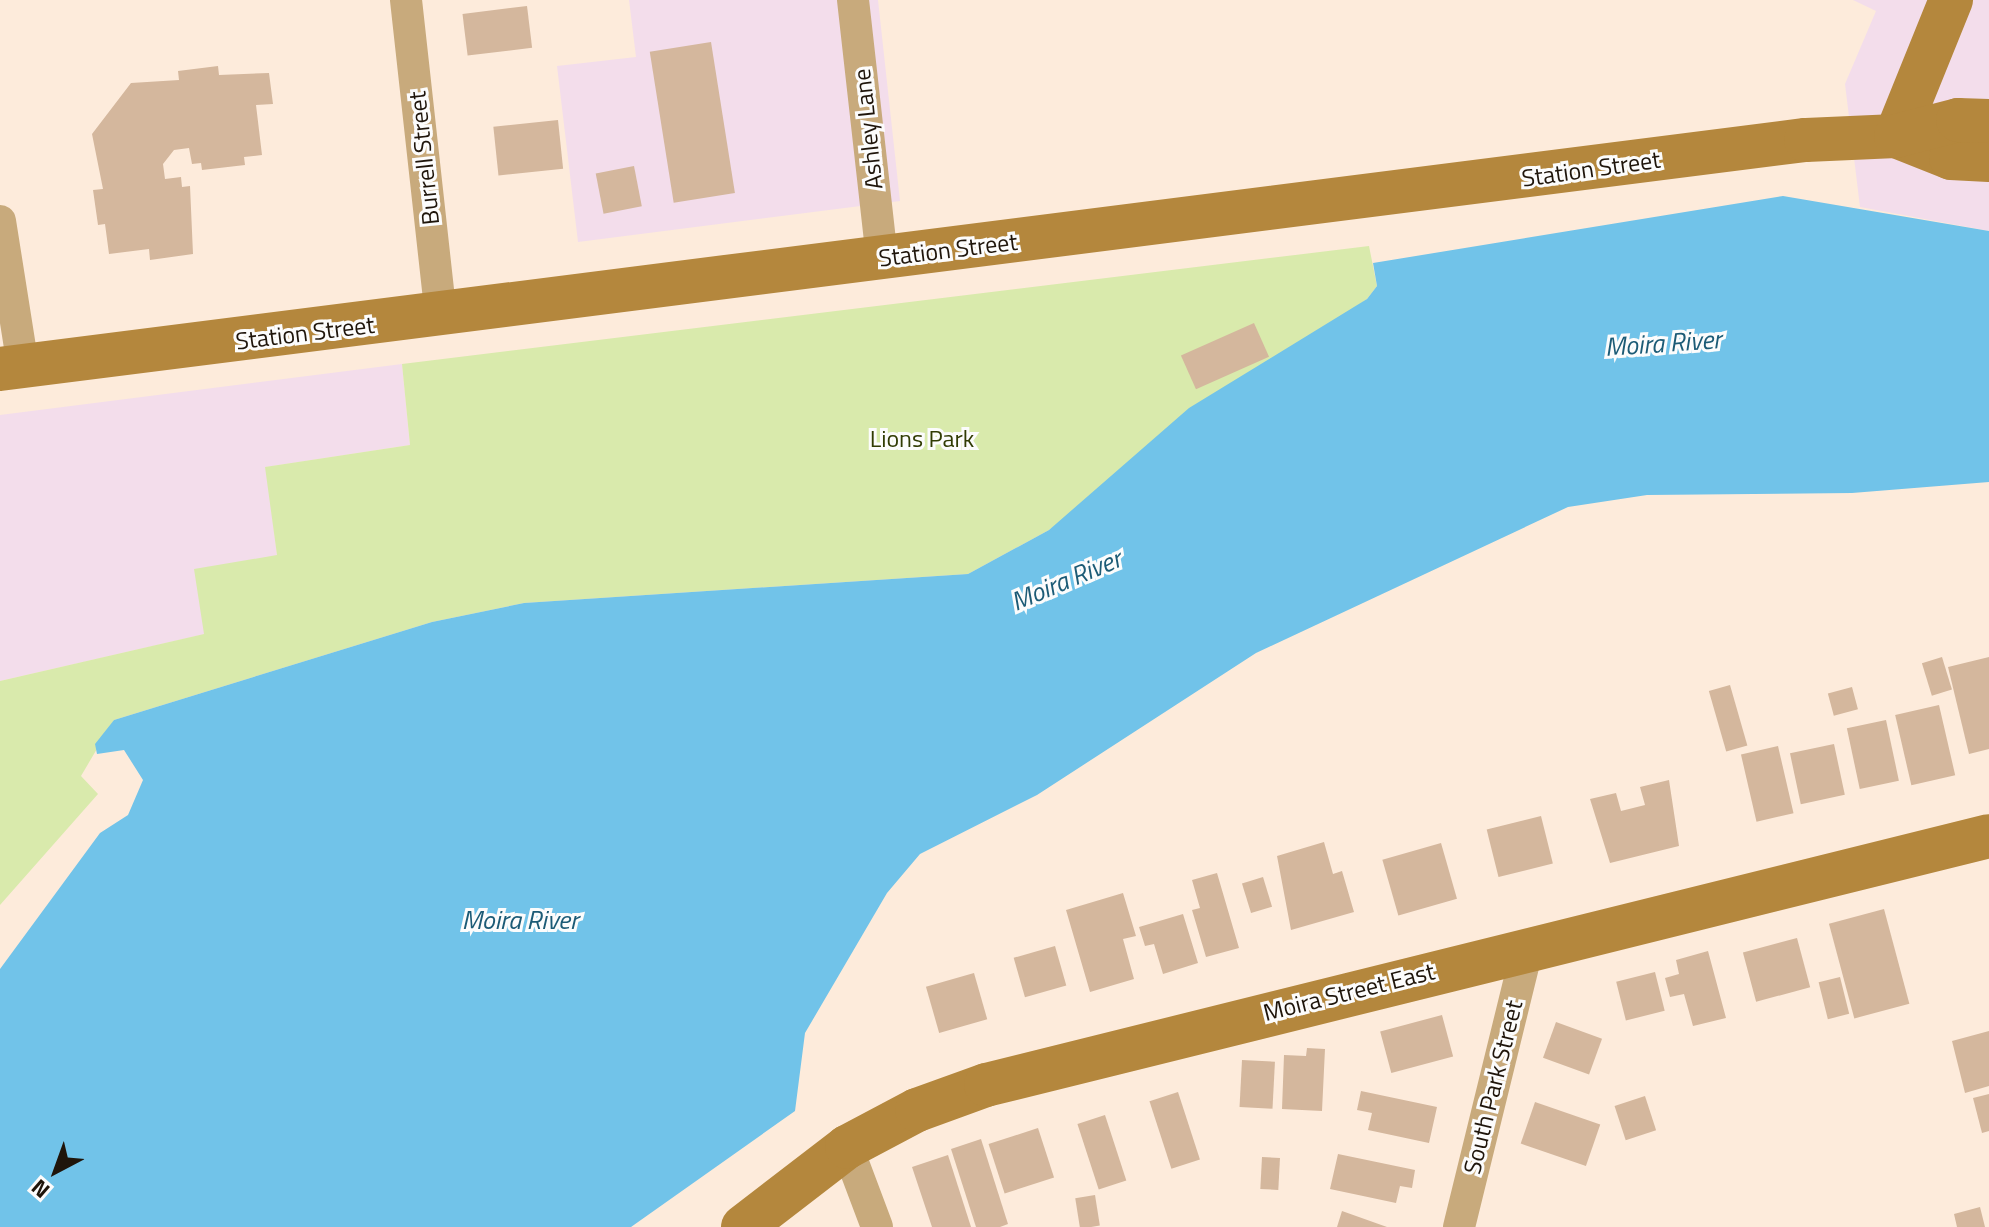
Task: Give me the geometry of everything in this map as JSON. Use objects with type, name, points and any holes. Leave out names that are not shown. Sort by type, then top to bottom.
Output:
[{"type":"main road","points":[[1896,136],[1951,0]]},
{"type":"main road","name":"Station Street","points":[[12,368],[441,317],[1806,140],[1896,136],[1958,120],[1989,121]]},
{"type":"main road","name":"Station Street","points":[[1896,136],[1951,158],[1989,160]]},
{"type":"main road","name":"Moira Street East","points":[[743,1227],[847,1147],[917,1110],[986,1085],[1528,947],[1989,836]]},
{"type":"street","name":"Burrell Street","points":[[406,0],[441,317]]},
{"type":"street","name":"Ashley Lane","points":[[853,0],[882,258]]},
{"type":"street","points":[[0,221],[12,368]]},
{"type":"street","name":"South Park Street","points":[[1459,1227],[1528,947]]},
{"type":"street","points":[[847,1147],[877,1227]]},
{"type":"shaded area","points":[[629,0],[878,0],[900,201],[578,242],[557,66],[636,57]]},
{"type":"shaded area","points":[[1853,0],[1989,0],[1989,231],[1860,207],[1845,84],[1876,11]]},
{"type":"shaded area","points":[[402,364],[410,445],[266,467],[277,555],[205,634],[0,681],[0,415]]},
{"type":"green space","name":"Lions Park","points":[[1369,246],[1377,286],[1367,299],[1049,530],[968,574],[524,603],[432,622],[114,720],[81,776],[98,794],[0,905],[0,681],[204,634],[194,569],[277,555],[265,467],[410,445],[402,364]]},
{"type":"water","name":"Moira River","points":[[1783,196],[1989,231],[1989,482],[1852,493],[1647,495],[1568,507],[1256,653],[1037,795],[920,854],[887,893],[805,1033],[795,1111],[631,1227],[0,1227],[0,969],[100,833],[128,815],[143,780],[124,750],[97,754],[95,744],[114,720],[432,622],[524,603],[968,574],[1049,530],[1189,408],[1367,299],[1377,286],[1373,263]]},
{"type":"building","points":[[527,6],[532,48],[468,56],[462,14]]},
{"type":"building","points":[[711,42],[735,193],[674,203],[650,52]]},
{"type":"building","points":[[218,66],[219,75],[269,73],[273,104],[256,105],[262,155],[244,157],[245,165],[202,170],[201,163],[192,164],[189,148],[174,150],[163,164],[165,179],[181,177],[182,187],[190,186],[193,254],[150,260],[149,249],[109,254],[105,224],[98,225],[93,190],[103,189],[92,134],[131,83],[179,80],[178,71]]},
{"type":"building","points":[[558,120],[563,169],[498,176],[493,127]]},
{"type":"building","points":[[634,166],[642,206],[604,214],[596,173]]},
{"type":"building","points":[[1254,323],[1269,357],[1196,389],[1181,356]]},
{"type":"building","points":[[1942,657],[1952,690],[1932,696],[1922,663]]},
{"type":"building","points":[[1989,657],[1989,749],[1969,754],[1948,667]]},
{"type":"building","points":[[1730,685],[1747,746],[1726,752],[1709,691]]},
{"type":"building","points":[[1852,687],[1858,709],[1834,716],[1828,693]]},
{"type":"building","points":[[1939,705],[1955,775],[1911,785],[1895,715]]},
{"type":"building","points":[[1886,720],[1899,781],[1860,789],[1847,728]]},
{"type":"building","points":[[1834,744],[1845,795],[1801,804],[1790,753]]},
{"type":"building","points":[[1778,746],[1794,813],[1756,822],[1741,755]]},
{"type":"building","points":[[1669,780],[1679,846],[1610,863],[1590,799],[1616,793],[1621,811],[1645,805],[1640,787]]},
{"type":"building","points":[[1541,816],[1553,864],[1499,877],[1487,830]]},
{"type":"building","points":[[1324,842],[1333,874],[1342,871],[1354,912],[1291,930],[1277,856]]},
{"type":"building","points":[[1441,843],[1457,899],[1398,916],[1382,860]]},
{"type":"building","points":[[1217,873],[1239,948],[1206,957],[1192,910],[1200,908],[1192,880]]},
{"type":"building","points":[[1263,877],[1272,907],[1251,913],[1242,883]]},
{"type":"building","points":[[1123,893],[1136,936],[1123,939],[1134,979],[1090,992],[1066,910]]},
{"type":"building","points":[[1884,909],[1909,1004],[1854,1018],[1829,924]]},
{"type":"building","points":[[1183,914],[1198,963],[1163,974],[1154,944],[1145,946],[1139,927]]},
{"type":"building","points":[[1797,938],[1810,987],[1756,1002],[1743,952]]},
{"type":"building","points":[[1055,946],[1066,985],[1025,997],[1014,958]]},
{"type":"building","points":[[1708,951],[1726,1018],[1693,1026],[1684,994],[1670,997],[1665,978],[1679,974],[1676,960]]},
{"type":"building","points":[[1655,972],[1665,1011],[1626,1020],[1616,982]]},
{"type":"building","points":[[974,973],[987,1019],[939,1033],[926,987]]},
{"type":"building","points":[[1840,977],[1849,1014],[1828,1019],[1819,982]]},
{"type":"building","points":[[1442,1015],[1453,1057],[1391,1073],[1380,1032]]},
{"type":"building","points":[[1556,1022],[1602,1039],[1589,1074],[1543,1058]]},
{"type":"building","points":[[1989,1031],[1989,1086],[1965,1093],[1952,1041]]},
{"type":"building","points":[[1307,1048],[1325,1049],[1322,1111],[1282,1109],[1284,1055],[1306,1056]]},
{"type":"building","points":[[1242,1060],[1275,1062],[1272,1109],[1240,1107]]},
{"type":"building","points":[[1361,1091],[1437,1107],[1429,1143],[1368,1130],[1372,1113],[1357,1110]]},
{"type":"building","points":[[1178,1092],[1200,1160],[1171,1169],[1149,1101]]},
{"type":"building","points":[[1989,1094],[1989,1131],[1982,1133],[1973,1098]]},
{"type":"building","points":[[1645,1096],[1656,1130],[1626,1140],[1615,1106]]},
{"type":"building","points":[[1535,1102],[1600,1124],[1586,1166],[1521,1144]]},
{"type":"building","points":[[1105,1115],[1126,1181],[1099,1190],[1077,1124]]},
{"type":"building","points":[[1038,1128],[1054,1177],[1005,1194],[989,1144]]},
{"type":"building","points":[[981,1139],[1008,1224],[1000,1227],[976,1227],[951,1149]]},
{"type":"building","points":[[1338,1154],[1415,1170],[1412,1188],[1400,1186],[1396,1203],[1330,1189]]},
{"type":"building","points":[[948,1155],[971,1227],[932,1227],[912,1167]]},
{"type":"building","points":[[1262,1157],[1280,1158],[1278,1190],[1260,1189]]},
{"type":"building","points":[[1095,1195],[1100,1226],[1080,1227],[1075,1198]]},
{"type":"building","points":[[1980,1207],[1985,1227],[1957,1227],[1954,1214]]},
{"type":"building","points":[[1342,1211],[1387,1227],[1337,1227]]}]
